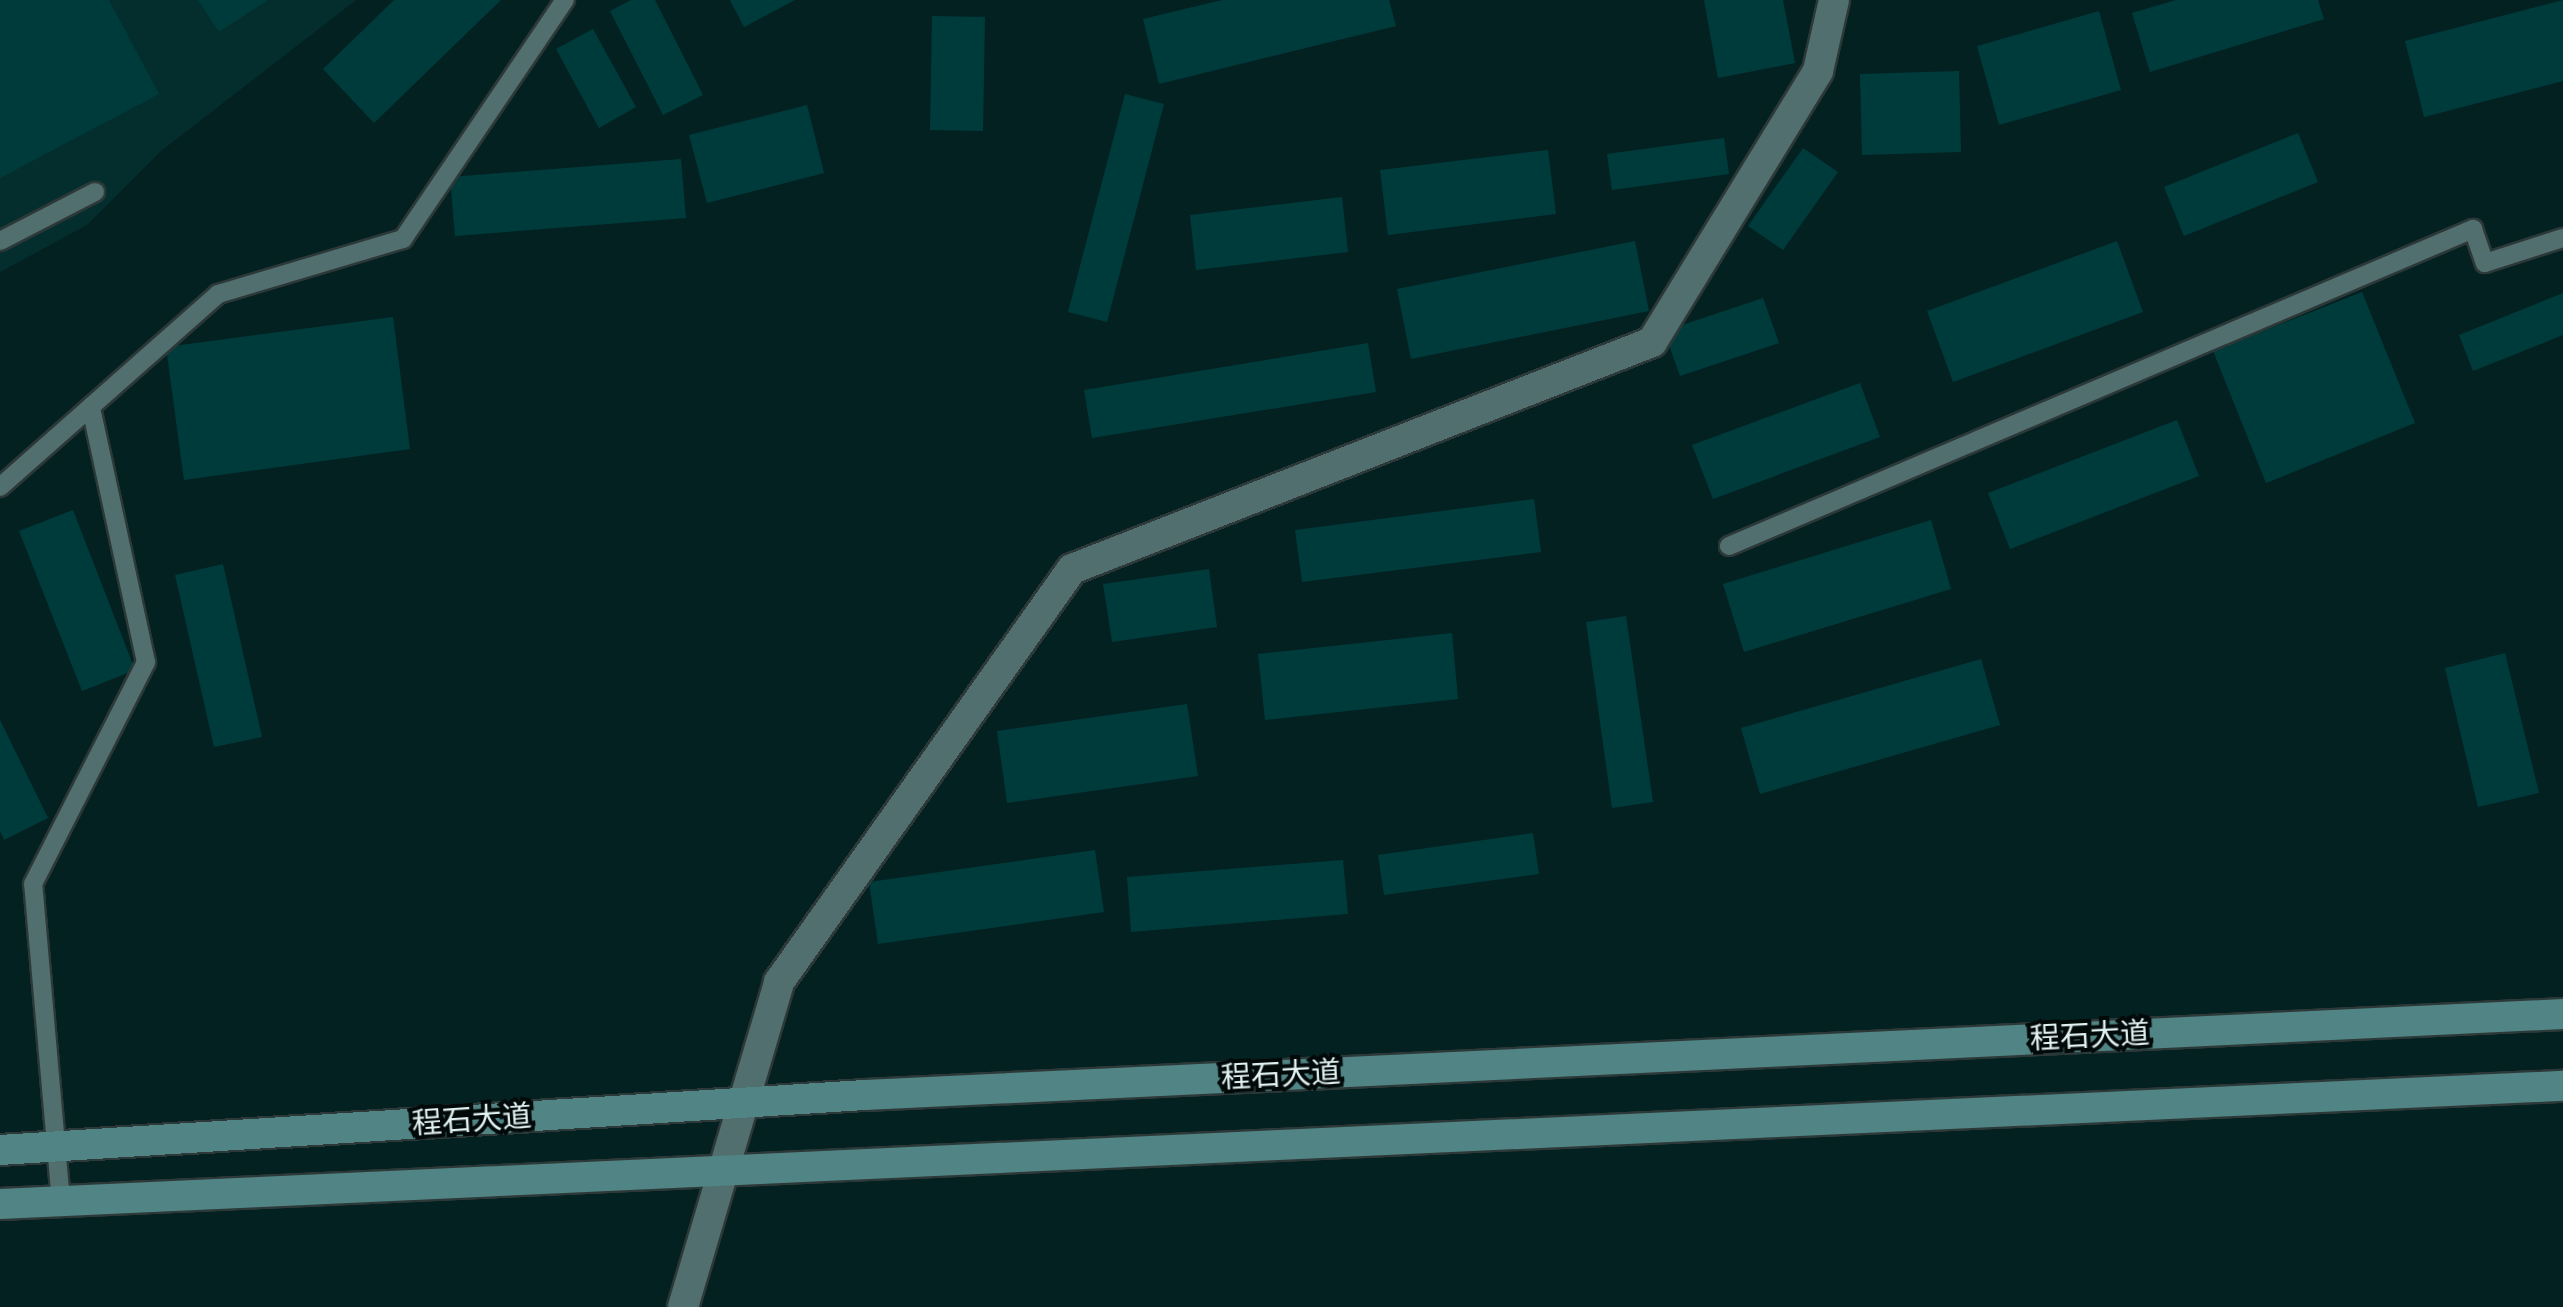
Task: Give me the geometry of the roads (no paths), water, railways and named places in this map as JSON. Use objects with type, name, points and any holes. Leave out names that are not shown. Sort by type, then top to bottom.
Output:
[{"type":"street","points":[[683,1307],[779,982],[1072,569],[1652,342],[1818,70],[1834,0]]},
{"type":"street","name":"程石大道","points":[[0,1150],[742,1103],[2563,1014]]},
{"type":"street","name":"程石大道","points":[[0,1204],[2563,1086]]},
{"type":"lane","points":[[0,487],[218,294],[403,239],[566,0]]},
{"type":"lane","points":[[0,241],[95,192]]},
{"type":"lane","points":[[1729,546],[2473,230],[2485,262],[2563,238]]},
{"type":"lane","points":[[60,1202],[59,1146],[33,884],[146,662],[91,406]]}]
